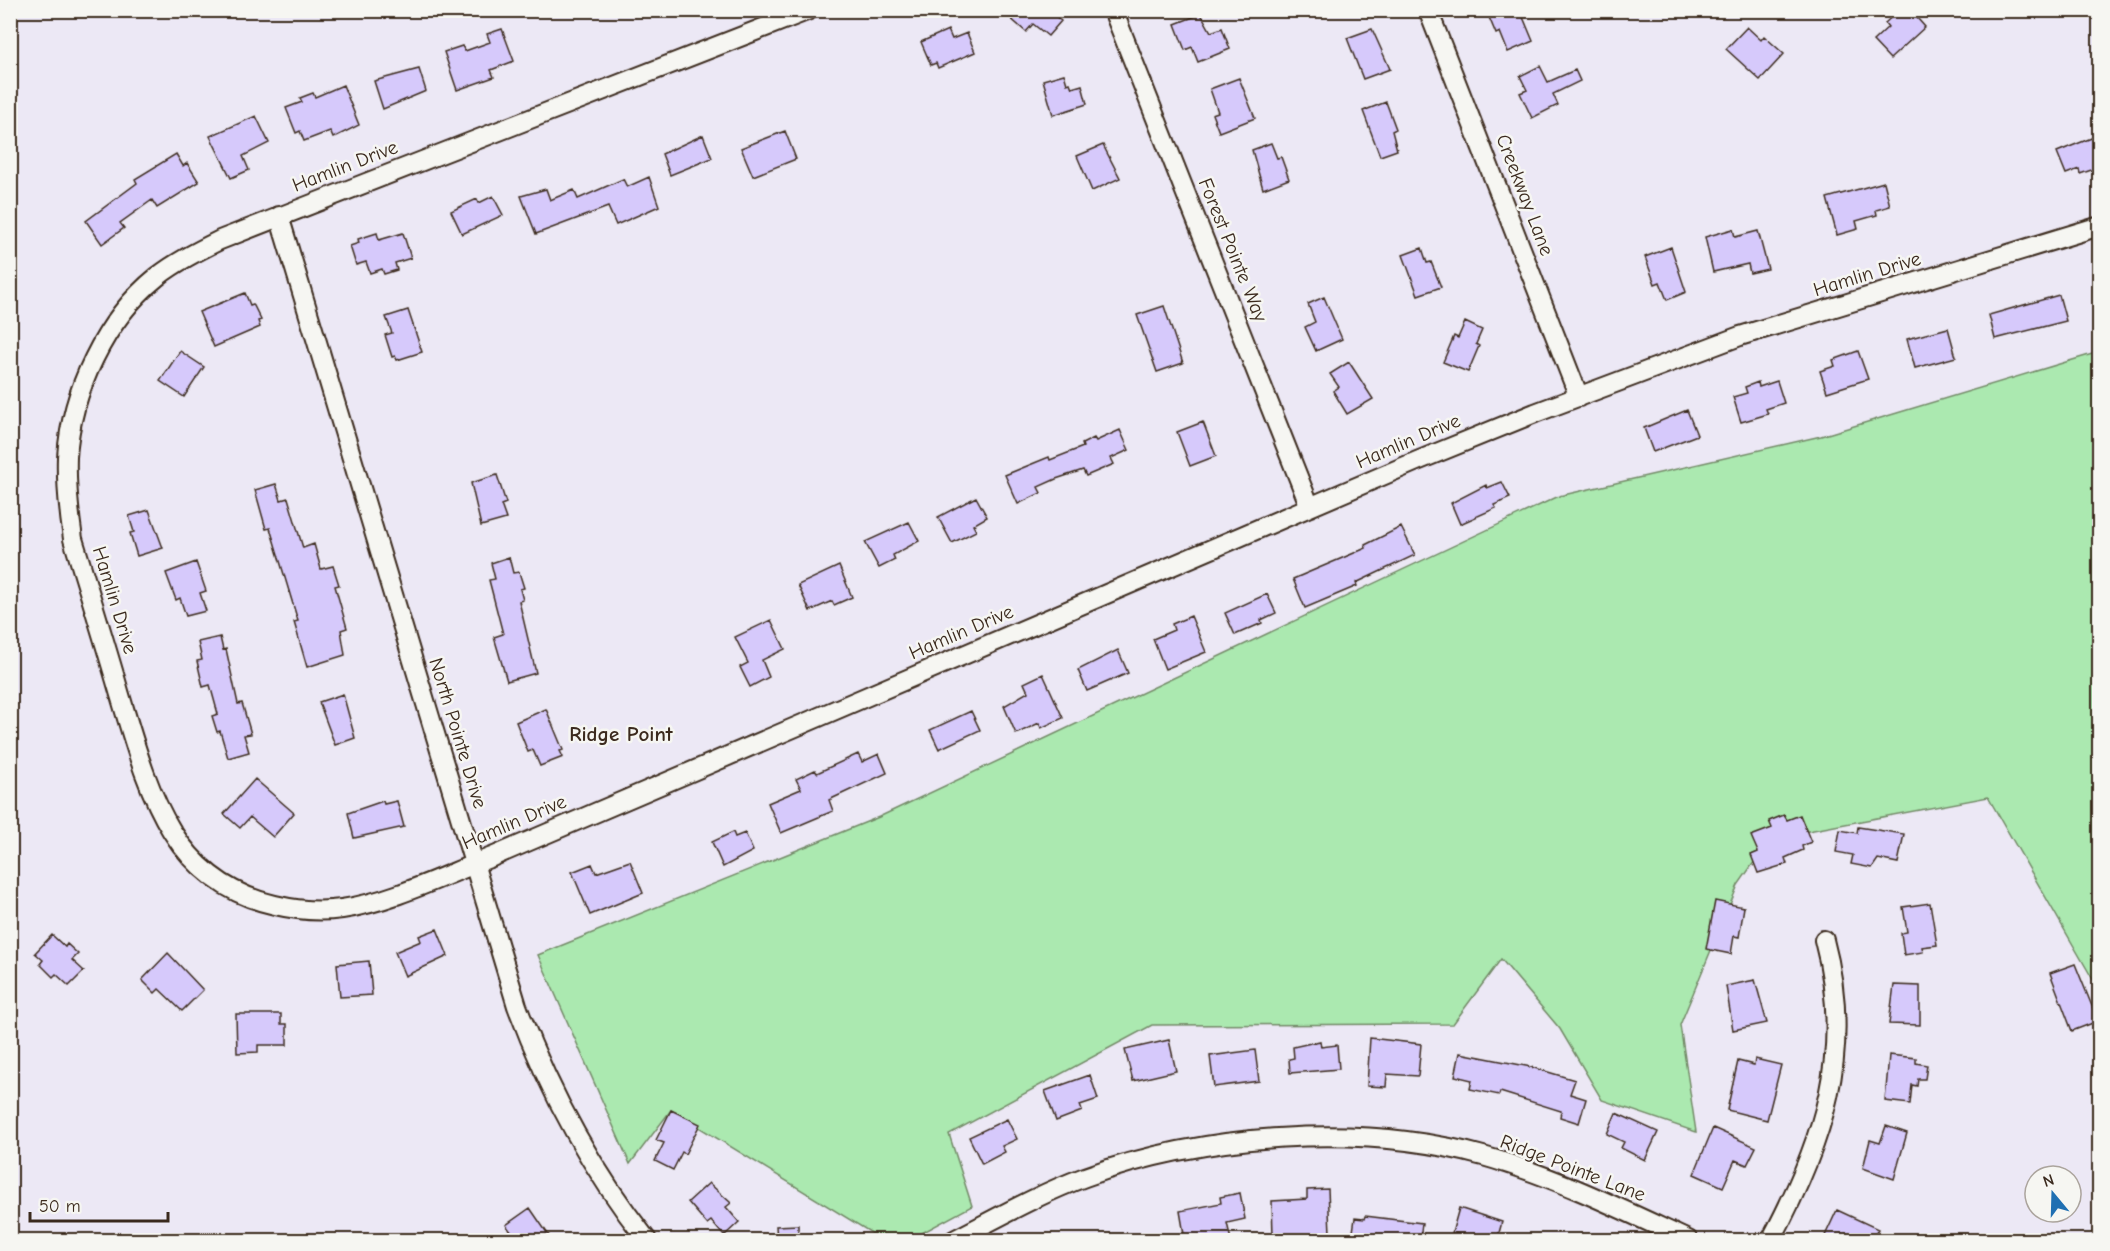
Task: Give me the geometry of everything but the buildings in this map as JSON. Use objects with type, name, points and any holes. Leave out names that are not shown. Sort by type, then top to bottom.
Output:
[{"type":"street","name":"Hamlin Drive","points":[[809,10],[220,240],[156,278],[113,327],[80,390],[67,458],[67,499],[74,539],[141,765],[163,819],[195,862],[234,892],[262,902],[290,908],[342,909],[370,903],[475,864],[1417,461],[1579,397],[1740,336],[2100,226]]},
{"type":"street","name":"Forest Pointe Way","points":[[1113,10],[1310,507]]},
{"type":"street","name":"Creekway Lane","points":[[1428,10],[1579,397]]},
{"type":"street","name":"North Pointe Drive","points":[[279,216],[517,1005],[537,1058],[588,1159],[647,1240]]},
{"type":"street","points":[[1771,1240],[1813,1152],[1825,1114],[1833,1074],[1836,1002],[1824,940]]},
{"type":"street","name":"Ridge Pointe Lane","points":[[954,1240],[1038,1197],[1085,1177],[1134,1162],[1198,1148],[1256,1140],[1314,1138],[1376,1139],[1424,1144],[1481,1156],[1596,1197],[1688,1240]]},
{"type":"green space","points":[[2099,352],[2099,764],[2097,763],[2099,990],[1988,797],[1771,838],[1738,885],[1680,1025],[1696,1132],[1602,1100],[1560,1029],[1501,959],[1453,1024],[1152,1025],[949,1134],[972,1206],[909,1240],[883,1240],[671,1110],[630,1164],[538,955],[879,817],[1559,496],[1821,436]]},
{"type":"district","name":"Ridge Point","points":[[621,734]]}]
